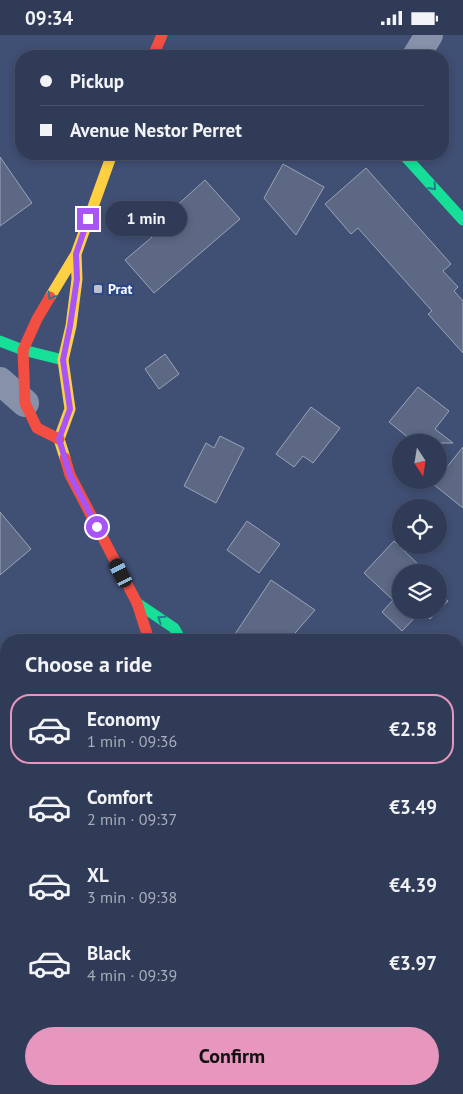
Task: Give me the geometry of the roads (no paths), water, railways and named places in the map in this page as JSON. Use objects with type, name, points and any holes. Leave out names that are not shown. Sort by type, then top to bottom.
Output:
[{"type":"main road","points":[[156,50],[162,35]]},
{"type":"main road","points":[[59,439],[37,428],[25,403],[23,350],[37,319],[76,254],[110,160]]},
{"type":"main road","points":[[409,160],[463,220]]},
{"type":"main road","points":[[76,254],[77,279],[63,360],[70,409],[59,439],[70,475],[136,603],[147,634]]},
{"type":"main road","points":[[0,341],[23,350],[63,360]]},
{"type":"main road","points":[[134,631],[136,603]]},
{"type":"main road","points":[[136,603],[174,627],[178,634]]},
{"type":"street","points":[[420,50],[429,35]]},
{"type":"street","points":[[0,381],[25,403]]},
{"type":"place","name":"Prat","points":[[98,289]]}]
